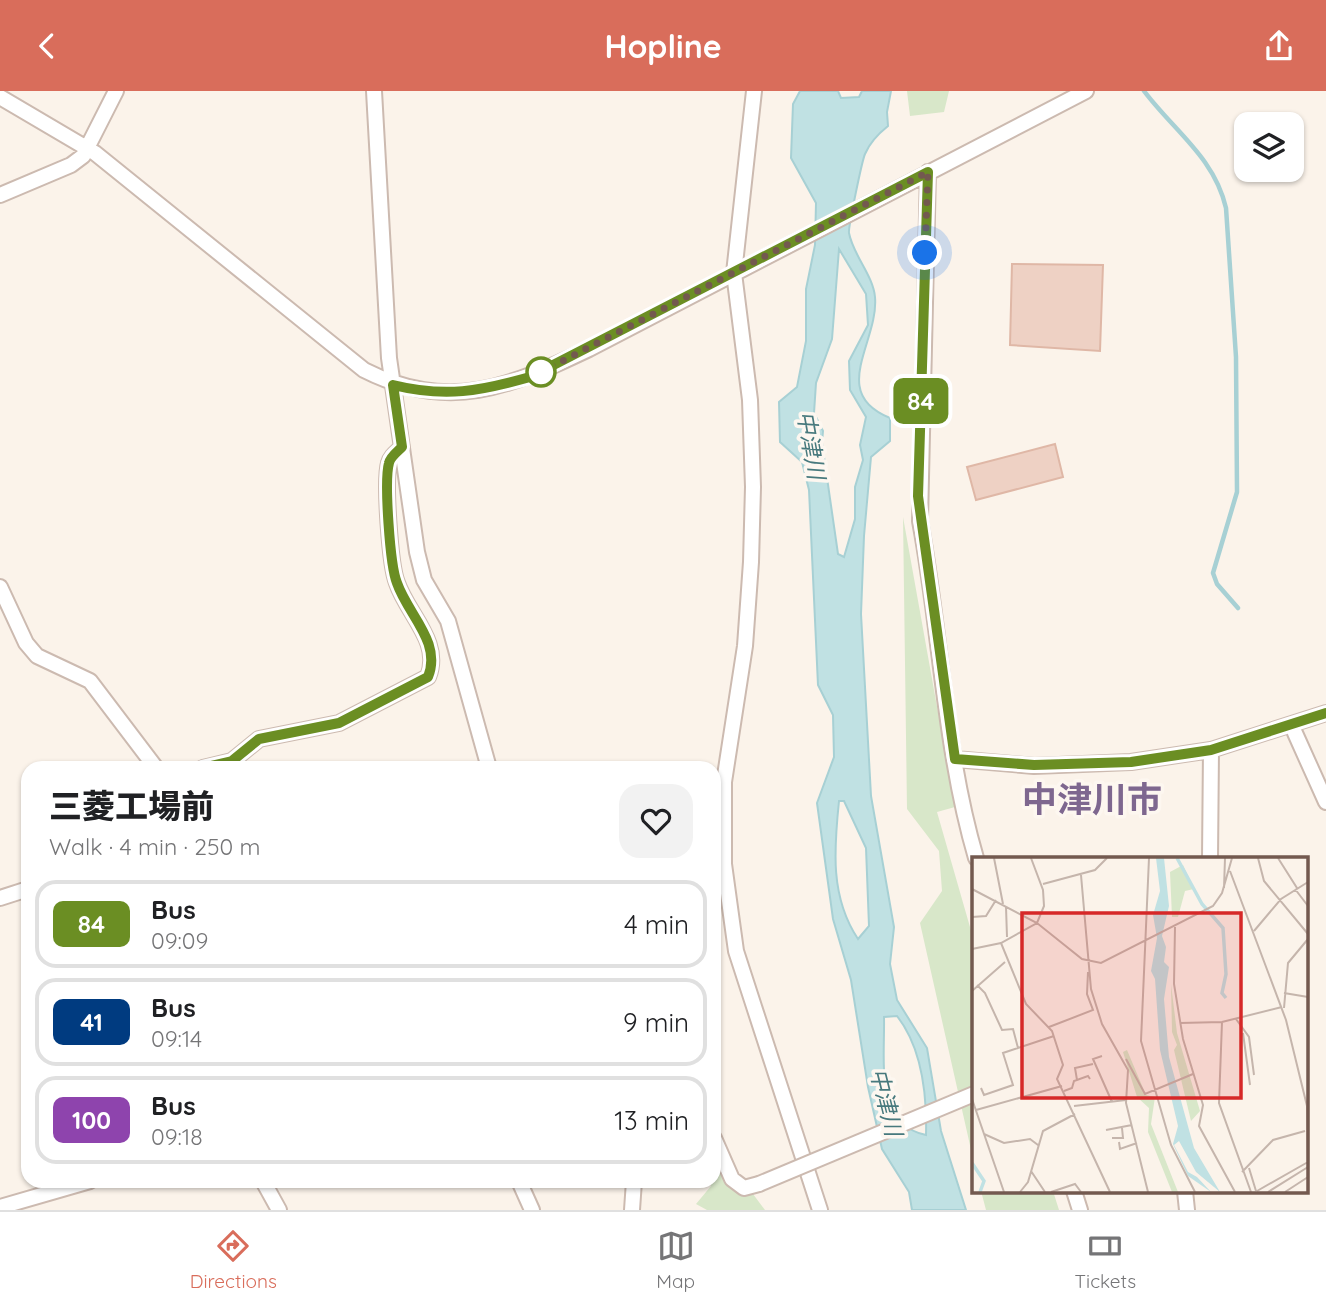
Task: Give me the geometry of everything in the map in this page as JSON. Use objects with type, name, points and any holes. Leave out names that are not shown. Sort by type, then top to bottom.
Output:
[{"type":"street","points":[[0,195],[71,165],[89,149],[116,91]]},
{"type":"street","points":[[374,91],[393,385],[416,552],[424,580],[448,621],[487,761]]},
{"type":"street","points":[[754,91],[734,273],[750,400],[754,487],[745,646],[724,782],[724,864],[736,951],[820,1210]]},
{"type":"street","points":[[0,97],[89,149],[363,370],[393,385],[421,391],[476,392],[530,377],[1086,91]]},
{"type":"street","points":[[928,172],[918,496],[955,759],[976,857]]},
{"type":"street","points":[[232,761],[259,739],[339,723],[428,677],[434,663],[430,644],[403,599],[395,579],[387,480],[389,461],[402,447]]},
{"type":"street","points":[[0,587],[26,643],[37,656],[90,681],[151,761]]},
{"type":"street","points":[[955,759],[1034,765],[1104,763],[1211,750],[1326,713]]},
{"type":"street","points":[[1295,733],[1326,802]]},
{"type":"street","points":[[1210,857],[1213,780],[1211,750]]},
{"type":"street","points":[[0,898],[21,891]]},
{"type":"street","points":[[721,1154],[732,1179],[744,1188],[972,1095]]},
{"type":"street","points":[[0,1207],[66,1188]]},
{"type":"street","points":[[267,1188],[279,1210]]},
{"type":"street","points":[[522,1188],[532,1210]]},
{"type":"street","points":[[632,1210],[634,1188]]},
{"type":"street","points":[[1075,1193],[1080,1210]]},
{"type":"green space","points":[[907,91],[949,91],[944,112],[910,116]]},
{"type":"green space","points":[[903,517],[955,807],[937,812],[972,934],[972,1154],[920,923],[942,891],[939,851],[907,809]]},
{"type":"green space","points":[[721,1159],[738,1194],[753,1194],[765,1210],[707,1210],[696,1204],[709,1188],[721,1188]]},
{"type":"green space","points":[[982,1193],[1054,1193],[1059,1210],[986,1210]]},
{"type":"water","name":"中津川","points":[[800,91],[838,91],[841,98],[859,97],[862,91],[891,91],[887,112],[888,126],[872,142],[863,159],[849,233],[854,249],[871,281],[875,297],[874,314],[861,365],[859,381],[862,395],[872,407],[890,418],[890,441],[871,457],[864,536],[861,614],[871,796],[894,927],[890,964],[897,1000],[927,1048],[941,1131],[966,1210],[912,1210],[909,1192],[882,1149],[868,1087],[851,980],[833,919],[817,803],[834,757],[833,715],[818,685],[809,490],[802,462],[780,442],[779,402],[797,387],[806,341],[806,289],[815,245],[816,203],[791,158],[793,104]],"holes":[[[839,249],[866,294],[868,325],[849,361],[850,390],[866,417],[860,445],[863,460],[855,487],[855,519],[844,557],[838,554],[822,443],[823,431],[814,413],[816,383],[832,339]],[[839,801],[844,801],[866,848],[869,926],[858,939],[849,923],[838,890],[835,855]],[[897,1016],[912,1042],[924,1088],[926,1135],[909,1129],[898,1118],[890,1104],[884,1070],[884,1017]]]},
{"type":"building","points":[[1012,264],[1103,265],[1100,351],[1010,345]]},
{"type":"building","points":[[1055,444],[1063,477],[976,500],[967,467]]},
{"type":"waterway","points":[[1144,91],[1203,159],[1220,190],[1226,208],[1236,357],[1237,492],[1213,573],[1217,584],[1238,608]]},
{"type":"bus line","name":"84","points":[[232,761],[259,739],[339,723],[399,694],[428,677],[434,663],[430,644],[403,599],[395,579],[387,480],[389,461],[402,447],[393,385],[421,391],[476,392],[530,377],[589,349],[928,172],[918,496],[942,682],[955,759],[1034,765],[1131,762],[1211,750],[1326,713]]},
{"type":"district","name":"中津川市","points":[[1092,800]]},
{"type":"route","points":[[541,372],[928,172],[925,253]]}]
